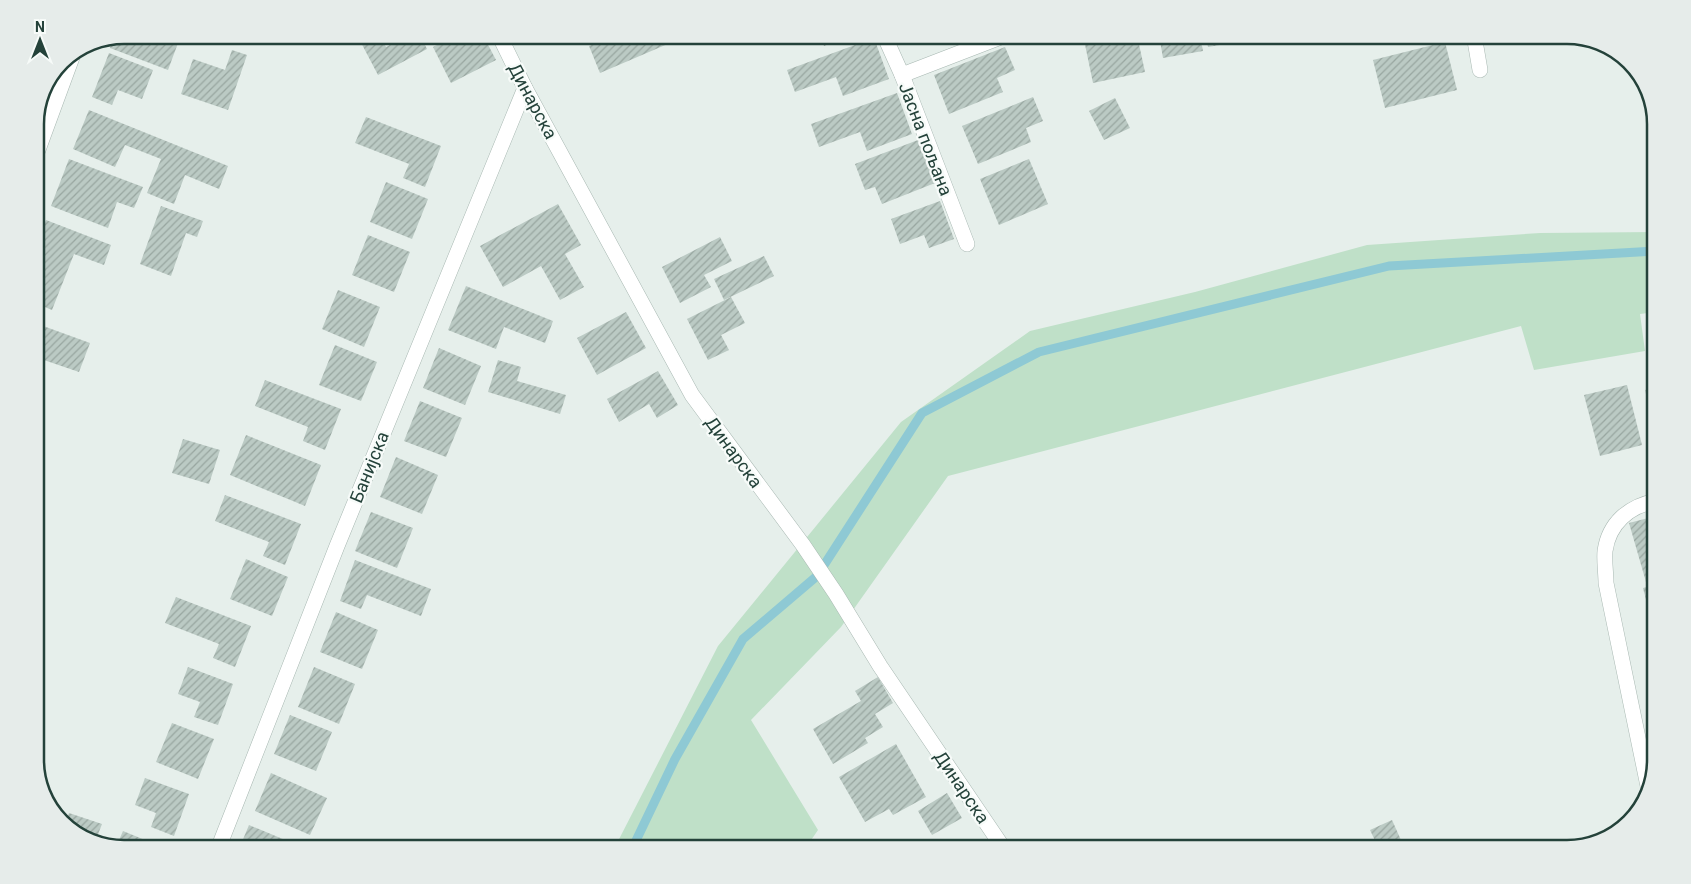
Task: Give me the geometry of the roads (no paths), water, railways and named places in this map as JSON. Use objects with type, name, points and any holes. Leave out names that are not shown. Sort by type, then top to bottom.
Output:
[{"type":"street","name":"Динарска","points":[[503,44],[525,88],[692,395],[803,545],[836,594],[880,666],[998,840]]},
{"type":"street","name":"Јасна пољана","points":[[888,44],[967,244]]},
{"type":"street","points":[[902,76],[983,44]]},
{"type":"street","points":[[1476,44],[1480,70]]},
{"type":"street","points":[[44,134],[69,66]]},
{"type":"street","name":"Банијска","points":[[222,840],[337,546],[525,88]]},
{"type":"street","points":[[1646,776],[1606,582],[1605,551],[1612,528],[1628,511],[1647,503]]},
{"type":"waterway","points":[[636,840],[675,759],[743,639],[817,576],[922,413],[1039,352],[1389,266],[1647,252]]}]
